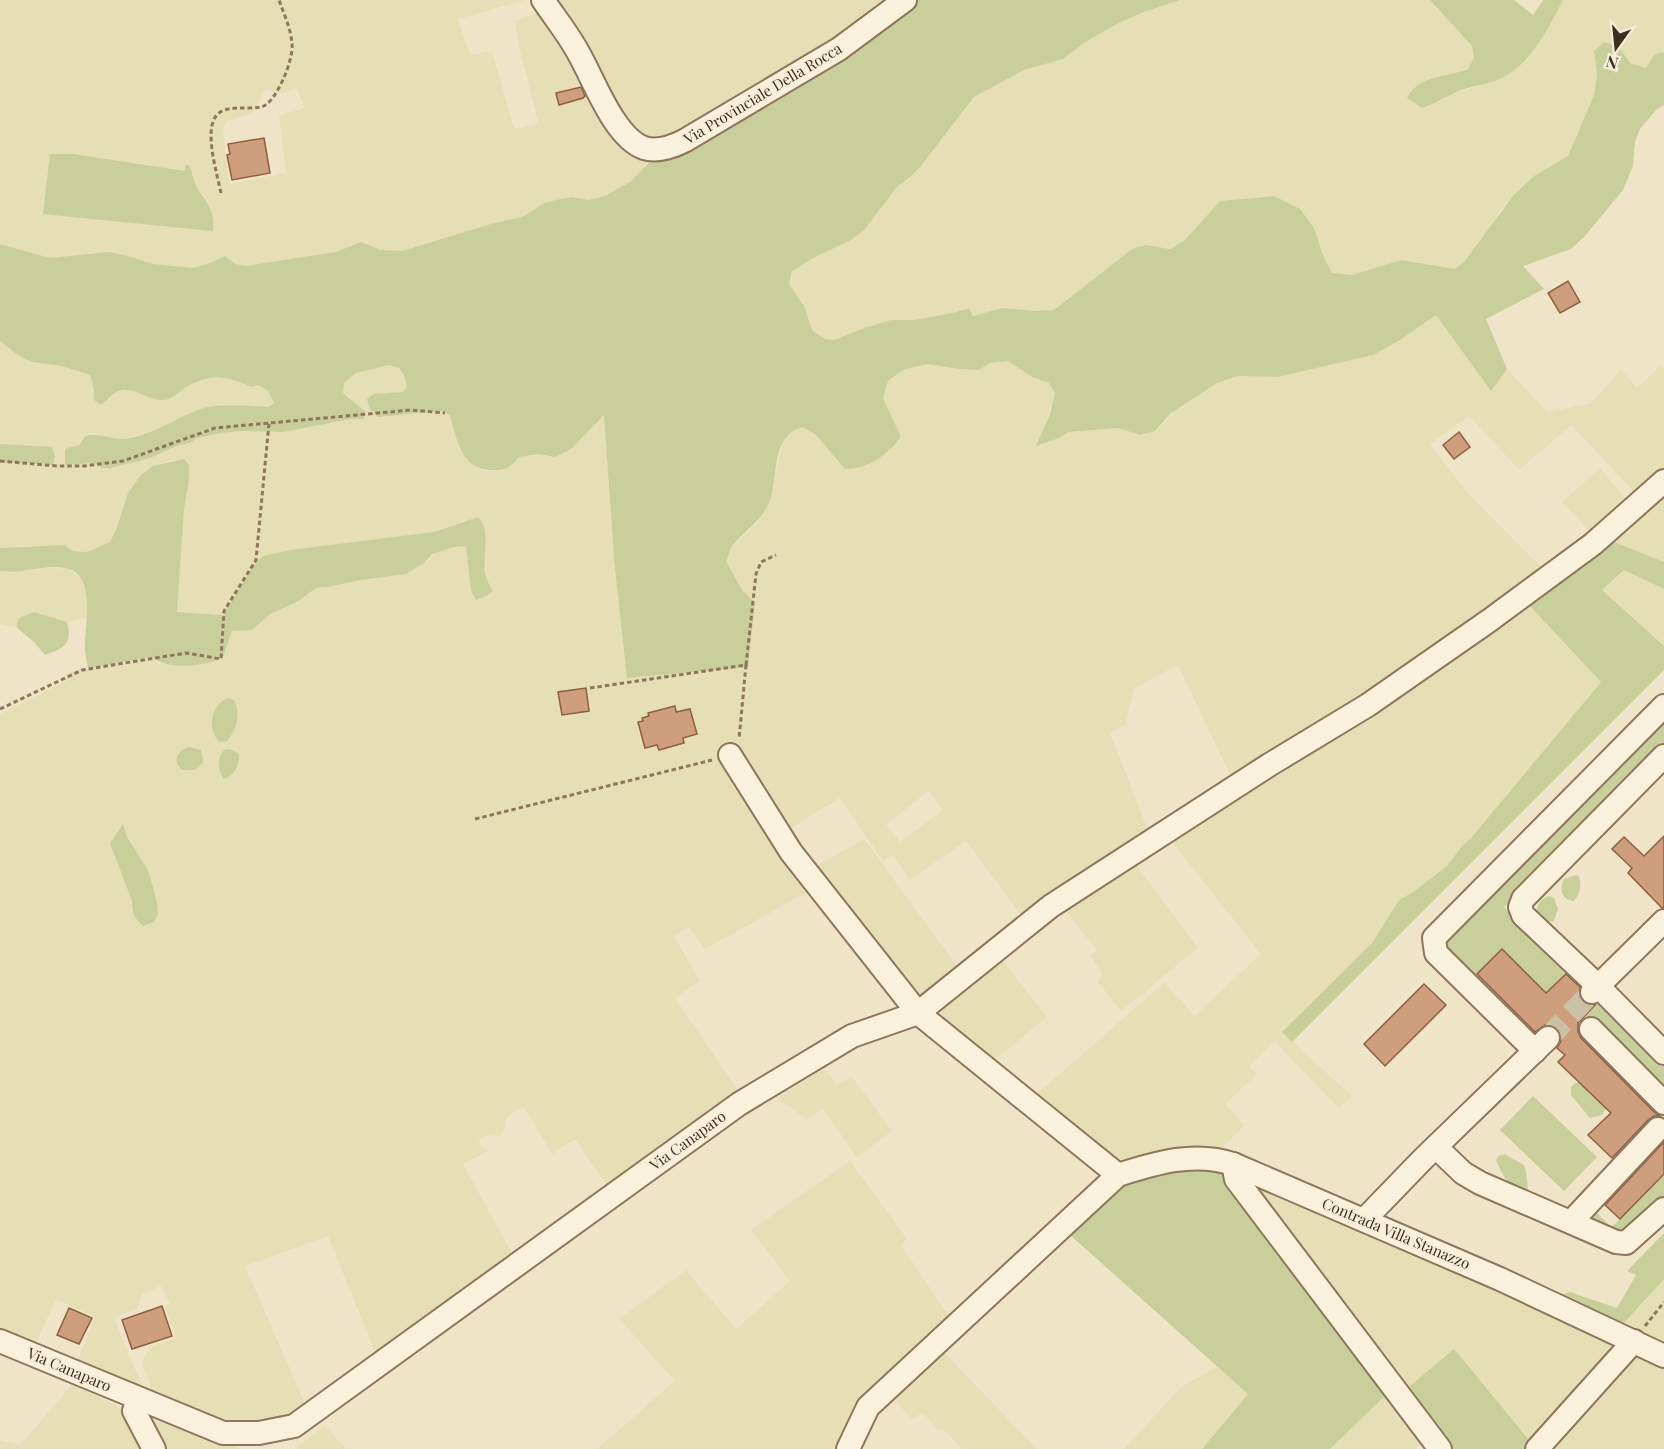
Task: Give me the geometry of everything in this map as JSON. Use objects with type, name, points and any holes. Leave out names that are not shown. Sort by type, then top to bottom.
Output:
[{"type":"street","name":"Via Provinciale Della Rocca","points":[[543,0],[579,54],[595,90],[625,134],[646,148],[660,149],[684,141],[839,49],[905,0]]},
{"type":"street","name":"Via Canaparo","points":[[0,1341],[223,1433],[260,1441],[294,1426],[740,1104],[852,1036],[918,1013],[1051,906],[1269,765],[1368,705],[1490,620],[1593,544],[1664,481]]},
{"type":"street","points":[[1364,1220],[1541,1044],[1436,953],[1434,938],[1664,706]]},
{"type":"street","points":[[730,755],[791,852],[918,1013],[1118,1175],[868,1407],[848,1449]]},
{"type":"street","points":[[1664,756],[1523,899],[1520,907],[1522,915],[1595,989],[1664,1053]]},
{"type":"street","points":[[1595,989],[1664,921]]},
{"type":"street","points":[[1591,1029],[1664,1103]]},
{"type":"street","points":[[1571,1222],[1659,1129]]},
{"type":"street","points":[[1436,1147],[1462,1173],[1471,1178],[1617,1242],[1626,1243],[1640,1233],[1664,1209]]},
{"type":"street","name":"Contrada Villa Stanazzo","points":[[1118,1175],[1148,1165],[1180,1159],[1203,1158],[1233,1164],[1364,1220],[1664,1356]]},
{"type":"street","points":[[1233,1164],[1236,1179],[1440,1449]]},
{"type":"street","points":[[1537,1449],[1634,1341]]},
{"type":"street","points":[[138,1399],[134,1411],[154,1449]]},
{"type":"path","points":[[221,193],[211,136],[212,124],[217,114],[226,109],[263,107],[275,97],[292,52],[290,31],[279,0]]},
{"type":"path","points":[[0,461],[84,466],[123,461],[215,428],[411,410],[445,413]]},
{"type":"path","points":[[0,710],[82,670],[186,653],[221,659],[224,610],[256,560],[269,423]]},
{"type":"path","points":[[475,819],[730,755],[740,735],[756,574],[762,562],[776,555]]},
{"type":"path","points":[[590,688],[746,665]]},
{"type":"path","points":[[1634,1341],[1664,1302]]},
{"type":"shaded area","points":[[0,0],[525,0],[458,19],[470,55],[492,51],[514,129],[537,124],[538,121],[519,47],[515,21],[546,10],[602,108],[664,153],[649,163],[630,182],[605,196],[589,200],[571,197],[544,203],[522,217],[494,223],[402,251],[381,250],[361,242],[336,252],[286,261],[246,266],[236,264],[225,256],[193,268],[152,264],[132,257],[50,258],[0,244]],"holes":[[[297,88],[304,108],[279,116],[286,173],[233,183],[230,186],[223,132],[225,125],[228,121],[252,114],[266,89],[281,94]],[[135,163],[192,173],[197,186],[211,207]]]},
{"type":"shaded area","points":[[547,0],[901,0],[687,136],[642,143]]},
{"type":"shaded area","points":[[1180,0],[1430,0],[1472,46],[1474,58],[1471,65],[1459,73],[1449,95],[1500,79],[1529,56],[1540,42],[1563,0],[1664,0],[1664,53],[1654,55],[1646,68],[1594,51],[1597,75],[1594,95],[1568,156],[1534,176],[1513,196],[1500,211],[1483,239],[1464,262],[1455,269],[1401,260],[1352,275],[1332,273],[1322,253],[1314,228],[1274,196],[1258,197],[1220,201],[1185,240],[1170,249],[1146,245],[1132,249],[1054,310],[1002,308],[973,316],[969,308],[914,320],[891,320],[834,340],[825,339],[812,330],[804,306],[789,284],[792,271],[865,229],[897,187],[920,167],[974,97],[1024,70],[1063,59],[1085,42],[1117,24]]},
{"type":"shaded area","points":[[1436,314],[1491,391],[1507,369],[1547,412],[1591,403],[1621,370],[1637,388],[1660,366],[1664,369],[1664,475],[1641,499],[1571,425],[1519,470],[1469,416],[1430,444],[1466,491],[1547,573],[1422,663],[1233,781],[1178,665],[1134,688],[1126,724],[1110,733],[1149,833],[1025,920],[966,841],[910,880],[893,855],[883,861],[840,798],[783,833],[753,786],[738,747],[734,742],[723,748],[816,887],[705,949],[689,927],[674,936],[700,981],[675,998],[741,1095],[611,1192],[575,1139],[552,1154],[524,1107],[511,1114],[505,1121],[506,1127],[500,1136],[490,1134],[480,1139],[479,1144],[488,1151],[463,1164],[515,1259],[379,1362],[328,1236],[245,1266],[309,1413],[256,1427],[216,1425],[156,1400],[142,1363],[149,1347],[176,1338],[165,1306],[170,1304],[161,1286],[142,1294],[138,1308],[114,1318],[146,1396],[130,1390],[126,1380],[78,1360],[95,1317],[56,1299],[35,1345],[0,1331],[0,714],[66,681],[65,675],[73,671],[151,657],[159,664],[184,666],[214,661],[226,650],[232,631],[252,630],[269,614],[297,602],[316,588],[406,574],[424,563],[432,554],[454,547],[466,545],[471,590],[493,591],[485,577],[486,532],[465,520],[434,532],[290,550],[263,556],[256,562],[223,615],[176,612],[184,509],[189,480],[174,460],[154,466],[141,475],[128,493],[110,542],[87,552],[30,546],[0,548],[0,462],[53,465],[0,444],[0,341],[31,362],[62,366],[90,375],[93,384],[92,393],[109,400],[117,392],[127,390],[165,400],[191,385],[209,378],[223,376],[251,387],[258,385],[268,391],[274,403],[269,407],[206,407],[164,427],[128,439],[115,440],[95,433],[85,435],[79,442],[79,464],[94,463],[102,468],[150,458],[179,445],[190,443],[197,438],[221,433],[283,432],[351,419],[364,419],[365,410],[343,393],[344,383],[356,373],[389,365],[399,367],[407,387],[403,392],[390,394],[378,417],[442,411],[450,415],[459,449],[483,471],[501,470],[513,465],[519,457],[539,454],[555,457],[584,436],[604,414],[614,558],[754,603],[742,590],[726,561],[731,548],[758,522],[771,498],[782,441],[792,429],[803,427],[816,435],[828,448],[864,466],[880,458],[900,437],[883,398],[888,381],[903,370],[927,364],[979,370],[990,363],[1008,361],[1032,377],[1049,383],[1055,393],[1044,429],[1059,438],[1069,432],[1118,428],[1140,435],[1163,425],[1170,415],[1217,383],[1238,376],[1277,377],[1400,340]],"holes":[[[929,791],[943,810],[900,842],[886,824]],[[124,825],[127,837],[148,870],[157,902],[132,910]]]},
{"type":"shaded area","points":[[1600,468],[1631,506],[1594,536],[1562,502]]},
{"type":"shaded area","points":[[1664,492],[1664,562],[1609,540]]},
{"type":"shaded area","points":[[34,567],[70,569],[81,579],[86,596],[87,618],[67,622],[61,619],[20,618],[16,627],[0,624],[0,571],[12,573]]},
{"type":"shaded area","points":[[1624,570],[1664,589],[1664,646],[1602,590]]},
{"type":"shaded area","points":[[1527,603],[1601,682],[1447,866],[1399,900],[1372,943],[1282,1032],[1352,1096],[1339,1108],[1274,1041],[1249,1067],[1257,1074],[1225,1104],[1245,1125],[1220,1150],[1128,1160],[1102,1157],[1031,1099],[1165,982],[1194,1016],[1261,954],[1168,837]]},
{"type":"shaded area","points":[[864,839],[960,970],[916,1002],[811,869]]},
{"type":"shaded area","points":[[1131,858],[1198,948],[1121,1011],[1098,982],[1102,974],[1090,955],[1097,950],[1064,909]]},
{"type":"shaded area","points":[[998,955],[1047,1017],[992,1062],[947,1024],[942,1010],[943,1000]]},
{"type":"shaded area","points":[[824,1069],[837,1085],[852,1077],[892,1131],[857,1157],[823,1109],[807,1119],[777,1098]]},
{"type":"shaded area","points":[[850,1161],[907,1239],[901,1245],[952,1321],[845,1449],[597,1449],[675,1381],[619,1319],[686,1270],[736,1329],[790,1281],[751,1230]]},
{"type":"shaded area","points":[[1249,1178],[1626,1345],[1534,1446],[1403,1392]]},
{"type":"shaded area","points":[[1664,1279],[1664,1348],[1622,1325]]},
{"type":"shaded area","points":[[942,1350],[1037,1449],[962,1449],[942,1428],[939,1430],[922,1412],[913,1420],[897,1403],[898,1393]]},
{"type":"shaded area","points":[[1643,1354],[1664,1364],[1664,1449],[1541,1449],[1631,1356]]},
{"type":"shaded area","points":[[1217,1367],[1248,1394],[1202,1449],[1124,1449],[1181,1387]]},
{"type":"shaded area","points":[[72,1385],[129,1411],[149,1449],[0,1449],[0,1440],[20,1445]]},
{"type":"shaded area","points":[[1392,1389],[1423,1442],[1415,1449],[1330,1449]]},
{"type":"shaded area","points":[[145,1417],[193,1434],[232,1443],[240,1449],[164,1449]]},
{"type":"shaded area","points":[[325,1426],[346,1449],[298,1449],[297,1447]]},
{"type":"green space","points":[[913,0],[1180,0],[1117,24],[1085,42],[1063,59],[1024,70],[974,97],[920,167],[897,187],[865,229],[851,240],[792,271],[789,284],[804,306],[812,330],[825,339],[834,340],[891,320],[914,320],[969,308],[973,316],[1002,308],[1054,310],[1132,249],[1146,245],[1170,249],[1185,240],[1220,201],[1274,196],[1300,209],[1314,228],[1322,253],[1332,273],[1352,275],[1401,260],[1455,269],[1464,262],[1513,196],[1534,176],[1568,156],[1594,95],[1597,75],[1594,51],[1604,42],[1619,47],[1630,63],[1646,68],[1654,55],[1664,53],[1664,105],[1656,110],[1640,129],[1635,142],[1633,166],[1623,190],[1585,236],[1571,249],[1523,266],[1544,289],[1486,319],[1507,369],[1491,391],[1436,315],[1400,340],[1373,355],[1277,377],[1238,376],[1217,383],[1170,414],[1155,431],[1140,435],[1118,428],[1069,432],[1036,446],[1050,414],[1055,393],[1049,383],[1032,377],[1008,361],[990,363],[979,370],[927,364],[903,370],[888,381],[883,398],[901,437],[877,460],[862,467],[845,469],[816,435],[803,427],[793,431],[786,437],[778,455],[768,506],[731,548],[726,561],[742,590],[755,603],[748,667],[627,678],[614,558],[604,415],[571,449],[555,457],[539,454],[519,457],[507,468],[485,469],[468,461],[455,435],[450,415],[442,411],[378,417],[369,407],[367,399],[374,394],[403,392],[407,387],[404,375],[399,368],[389,365],[356,373],[344,383],[343,393],[365,411],[364,419],[351,419],[283,432],[221,433],[197,438],[190,443],[179,445],[150,458],[110,468],[102,468],[94,463],[65,465],[65,449],[79,445],[85,436],[130,438],[140,436],[210,406],[269,407],[274,403],[268,391],[258,385],[251,387],[218,377],[195,383],[165,400],[153,399],[125,390],[117,392],[101,405],[94,400],[90,375],[62,366],[31,362],[0,341],[0,244],[50,258],[109,252],[152,264],[193,268],[225,256],[236,264],[246,266],[336,252],[361,242],[381,250],[402,251],[494,223],[522,217],[544,203],[571,197],[589,200],[605,196],[630,182],[649,163],[664,153]]},
{"type":"green space","points":[[1430,0],[1514,0],[1533,15],[1543,0],[1563,0],[1538,45],[1511,72],[1496,81],[1459,91],[1422,108],[1407,98],[1412,90],[1434,78],[1468,69],[1474,58],[1472,46]]},
{"type":"green space","points":[[50,154],[73,154],[185,171],[185,165],[189,165],[196,185],[211,211],[213,231],[43,214]]},
{"type":"green space","points":[[0,444],[52,447],[55,456],[53,465],[0,462]]},
{"type":"green space","points":[[184,459],[189,465],[189,480],[184,509],[177,612],[223,615],[256,562],[263,556],[290,550],[434,532],[478,517],[485,529],[484,566],[487,580],[493,591],[476,600],[471,590],[466,546],[454,547],[432,554],[424,563],[406,574],[316,588],[297,602],[270,614],[252,630],[232,631],[223,658],[205,663],[176,666],[151,657],[88,668],[85,649],[87,605],[83,582],[77,574],[60,567],[0,571],[0,548],[64,545],[73,551],[87,552],[110,542],[128,493],[141,475],[153,466]]},
{"type":"green space","points":[[1609,540],[1664,562],[1664,589],[1624,570],[1602,590],[1664,646],[1664,670],[1292,1042],[1282,1032],[1372,943],[1399,900],[1447,866],[1601,682],[1527,603]]},
{"type":"green space","points":[[34,612],[67,622],[68,640],[62,647],[45,655],[16,627],[19,618]]},
{"type":"green space","points":[[228,698],[234,700],[237,722],[227,741],[219,742],[213,730],[212,717],[217,706]]},
{"type":"green space","points":[[1664,712],[1664,745],[1504,907],[1570,971],[1546,993],[1502,949],[1472,979],[1439,947]]},
{"type":"green space","points":[[190,747],[201,750],[203,762],[195,770],[182,770],[177,763],[177,756],[182,750]]},
{"type":"green space","points":[[226,749],[239,754],[239,758],[233,773],[223,779],[219,762]]},
{"type":"green space","points":[[123,824],[127,837],[148,870],[157,902],[158,914],[154,922],[143,926],[134,915],[132,901],[110,843]]},
{"type":"green space","points":[[1579,876],[1580,886],[1574,901],[1566,899],[1562,893],[1562,887],[1564,879]]},
{"type":"green space","points":[[1549,896],[1554,898],[1558,909],[1554,921],[1545,923],[1536,916],[1536,912],[1541,901]]},
{"type":"green space","points":[[1600,1000],[1664,1063],[1664,1093],[1585,1016]]},
{"type":"green space","points":[[1575,1083],[1581,1083],[1606,1108],[1602,1115],[1590,1118],[1571,1095],[1571,1087]]},
{"type":"green space","points":[[1533,1096],[1597,1157],[1564,1191],[1500,1130]]},
{"type":"green space","points":[[1505,1154],[1525,1168],[1528,1189],[1523,1193],[1510,1184],[1498,1165],[1496,1160],[1498,1156]]},
{"type":"green space","points":[[1200,1167],[1222,1170],[1392,1389],[1330,1449],[1202,1449],[1248,1394],[1069,1234],[1117,1190],[1151,1174]]},
{"type":"green space","points":[[1664,1174],[1664,1202],[1622,1236],[1580,1215],[1594,1210],[1610,1226],[1614,1225]]},
{"type":"green space","points":[[1664,1233],[1664,1279],[1622,1325],[1562,1295],[1570,1292],[1617,1308],[1636,1275],[1627,1271]]},
{"type":"green space","points":[[1454,1349],[1534,1446],[1531,1449],[1443,1449],[1403,1392]]},
{"type":"building","points":[[581,87],[585,96],[583,98],[559,105],[556,93]]},
{"type":"building","points":[[264,138],[270,173],[232,180],[227,155],[230,154],[228,144]]},
{"type":"building","points":[[1568,281],[1580,302],[1560,313],[1548,293]]},
{"type":"building","points":[[1459,432],[1470,447],[1454,459],[1443,445]]},
{"type":"building","points":[[586,688],[589,711],[562,715],[558,692]]},
{"type":"building","points":[[675,706],[676,712],[690,709],[697,734],[683,738],[684,743],[659,750],[657,745],[645,748],[638,722],[649,716],[648,713]]},
{"type":"building","points":[[1664,836],[1664,908],[1662,908],[1628,873],[1632,868],[1612,849],[1624,837],[1644,856]]},
{"type":"building","points":[[1502,949],[1546,993],[1566,974],[1580,987],[1579,995],[1582,1001],[1588,1005],[1595,1005],[1578,1023],[1581,1038],[1660,1116],[1654,1116],[1648,1120],[1612,1158],[1588,1135],[1611,1113],[1558,1062],[1565,1055],[1557,1048],[1561,1041],[1558,1029],[1552,1025],[1545,1025],[1535,1032],[1477,974]]},
{"type":"building","points":[[1424,984],[1446,1005],[1385,1066],[1364,1044]]},
{"type":"building","points":[[1664,1142],[1664,1174],[1620,1219],[1605,1205]]},
{"type":"building","points":[[162,1306],[172,1336],[132,1349],[122,1320]]},
{"type":"building","points":[[69,1308],[92,1318],[79,1344],[57,1335]]},
{"type":"tunnel","points":[[1548,1038],[1592,992]]}]
